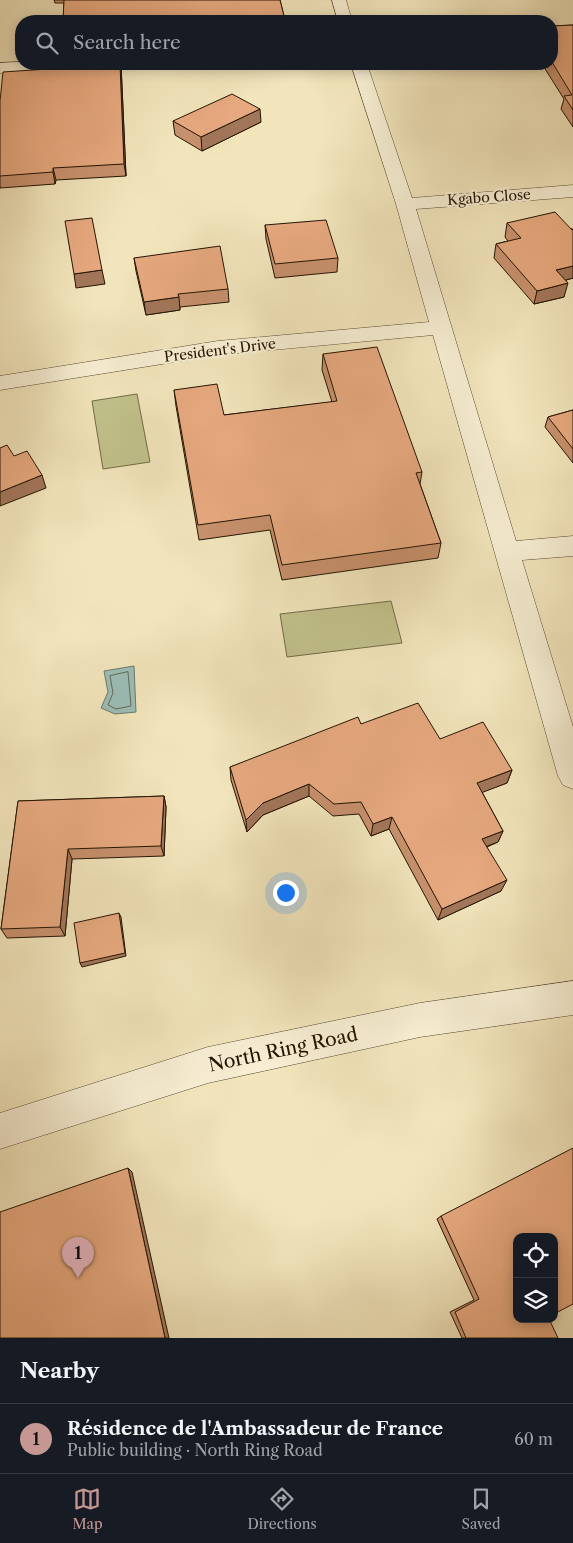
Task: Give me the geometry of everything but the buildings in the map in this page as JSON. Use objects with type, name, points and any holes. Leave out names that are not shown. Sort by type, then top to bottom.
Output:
[{"type":"street","points":[[338,0],[343,15]]},
{"type":"street","points":[[0,68],[15,67]]},
{"type":"street","points":[[361,70],[405,204],[442,327],[573,776]]},
{"type":"street","name":"Kgabo Close","points":[[405,204],[573,191]]},
{"type":"street","name":"President's Drive","points":[[0,383],[218,348],[442,327]]},
{"type":"street","points":[[508,552],[573,546]]},
{"type":"street","name":"North Ring Road","points":[[0,1131],[208,1065],[420,1020],[573,998]]},
{"type":"green space","points":[[137,394],[150,462],[103,469],[92,401]]},
{"type":"green space","points":[[391,601],[402,643],[287,657],[280,614]]},
{"type":"water","points":[[134,666],[136,712],[115,714],[101,708],[108,692],[104,671]]},
{"type":"place","name":"Résidence de l'Ambassadeur de France","points":[[78,1278]]}]
